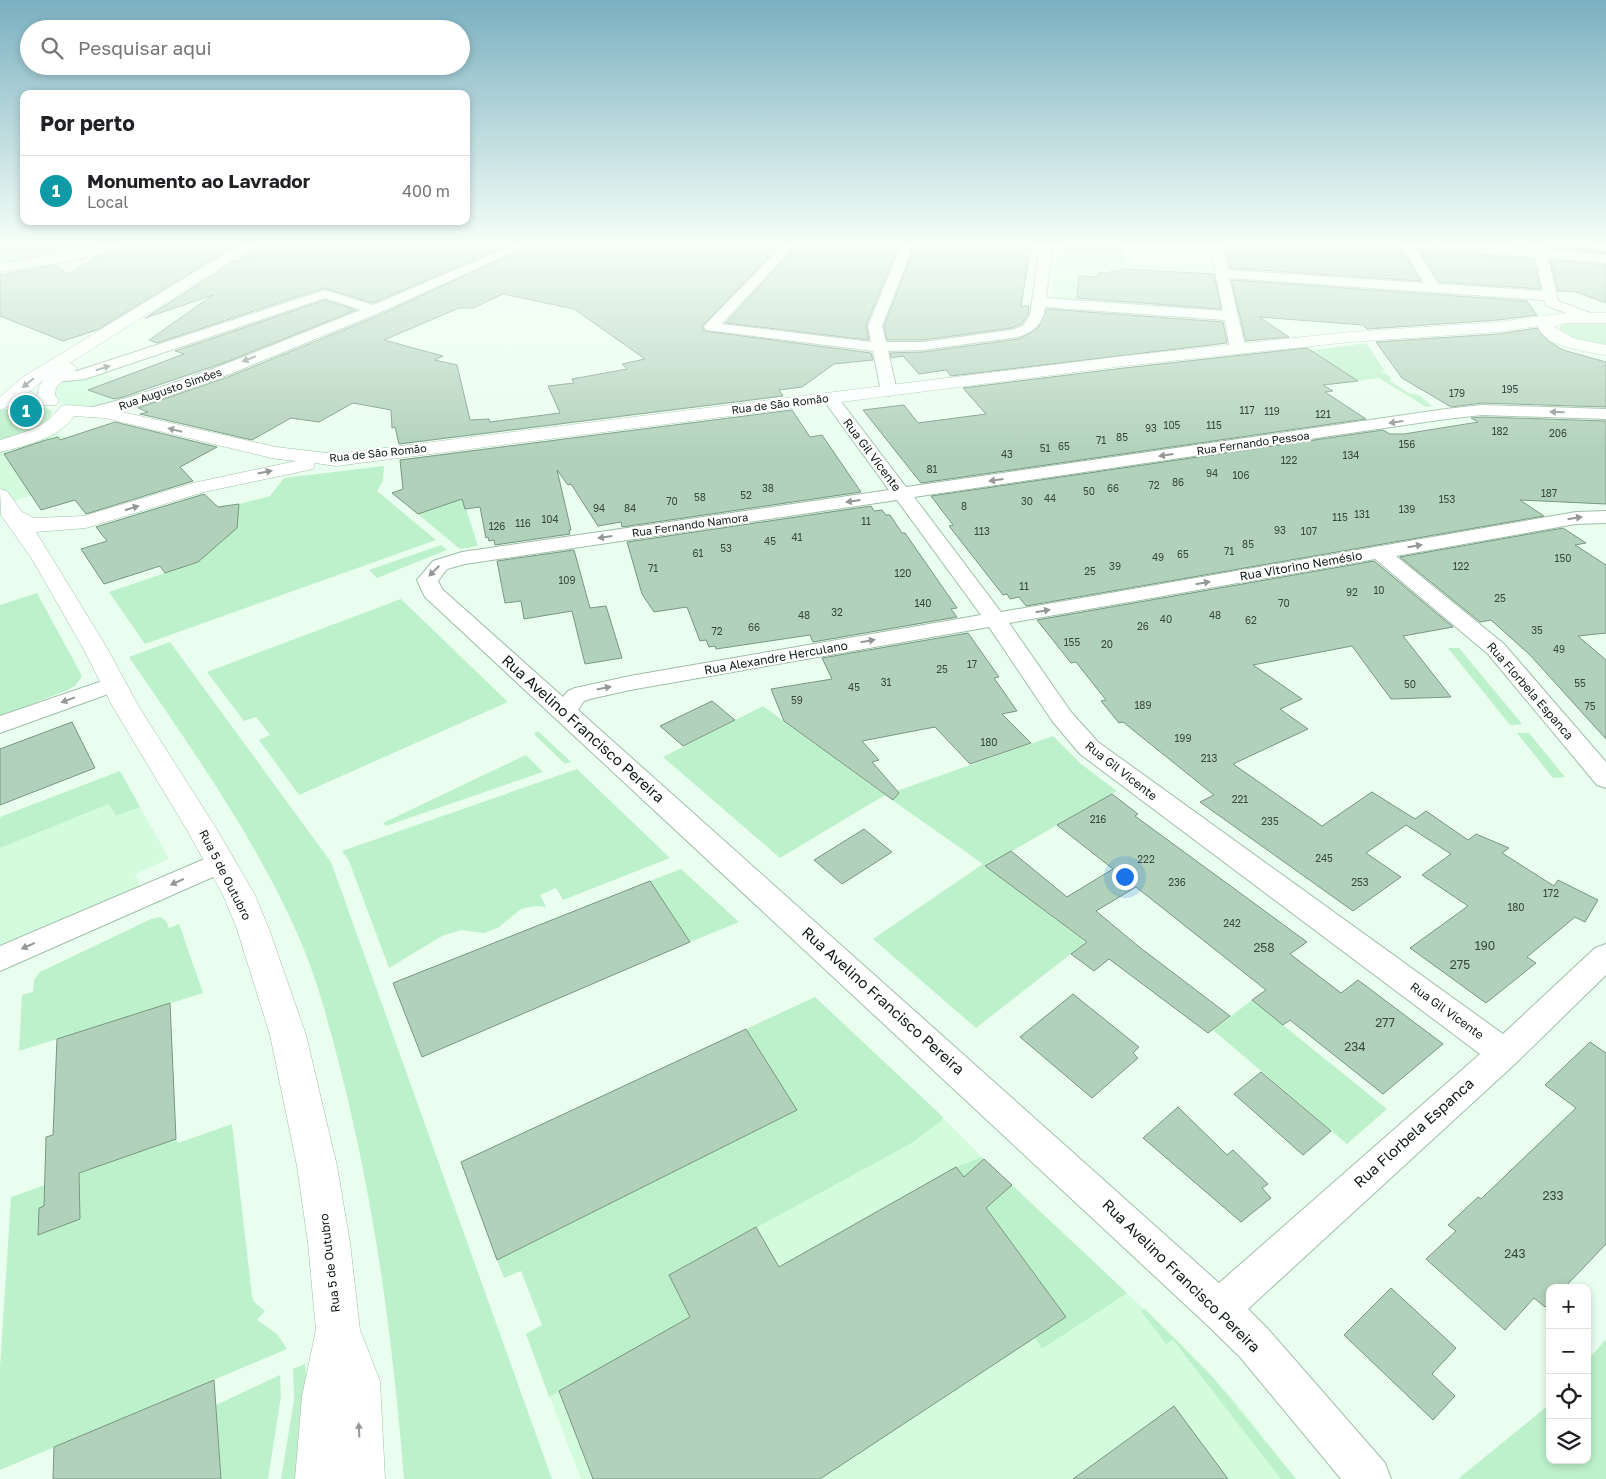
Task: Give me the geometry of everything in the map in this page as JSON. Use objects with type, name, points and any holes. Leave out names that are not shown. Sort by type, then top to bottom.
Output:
[{"type":"main road","points":[[0,405],[10,399],[29,381],[137,315]]},
{"type":"main road","points":[[50,401],[45,391],[55,377],[151,315]]},
{"type":"main road","name":"Rua de São Romão","points":[[66,410],[96,412],[286,455],[336,460],[889,390],[1238,349],[1399,333],[1498,327],[1557,319],[1602,318]]},
{"type":"main road","points":[[1556,337],[1547,330],[1546,325],[1557,319]]},
{"type":"main road","name":"Rua de São Romão","points":[[1498,327],[1556,337],[1574,344],[1606,350]]},
{"type":"main road","points":[[0,405],[29,401],[50,401],[64,406],[66,410],[65,417],[57,424],[0,446]]},
{"type":"main road","points":[[200,487],[227,472],[236,461],[236,456],[223,442]]},
{"type":"main road","points":[[43,559],[49,543],[59,535],[86,522],[200,487],[260,473],[336,460]]},
{"type":"main road","name":"Rua 5 de Outubro","points":[[0,495],[43,559],[114,684],[221,862],[253,929],[290,1044],[317,1166],[329,1243],[338,1330],[356,1381],[361,1479]]},
{"type":"main road","points":[[12,515],[26,523],[38,526],[86,522]]},
{"type":"main road","name":"Rua 5 de Outubro","points":[[319,1479],[325,1396],[338,1330]]},
{"type":"street","points":[[55,377],[79,376],[262,315]]},
{"type":"street","name":"Rua Augusto Simões","points":[[96,412],[140,400],[199,380],[361,315]]},
{"type":"street","points":[[722,315],[711,327],[878,347],[928,345],[1021,332],[1033,323],[1036,315]]},
{"type":"street","points":[[879,315],[874,326],[889,390]]},
{"type":"street","points":[[1217,315],[1230,316],[1238,349]]},
{"type":"street","points":[[1552,315],[1557,319]]},
{"type":"street","name":"Rua Gil Vicente","points":[[830,398],[995,619],[1062,717],[1089,748],[1504,1053]]},
{"type":"street","name":"Rua Fernando Pessoa","points":[[901,494],[1468,411],[1510,410],[1606,414]]},
{"type":"street","name":"Rua Fernando Namora","points":[[478,555],[901,494]]},
{"type":"street","name":"Rua Vitorino Nemésio","points":[[995,619],[1576,518],[1606,517]]},
{"type":"street","name":"Rua Florbela Espanca","points":[[1379,552],[1496,649],[1606,779]]},
{"type":"street","name":"Rua Avelino Francisco Pereira","points":[[478,555],[440,565],[429,575],[428,584],[433,592],[1220,1310],[1254,1343],[1369,1479]]},
{"type":"street","name":"Rua Alexandre Herculano","points":[[564,711],[576,696],[599,689],[995,619]]},
{"type":"street","points":[[0,725],[114,684]]},
{"type":"street","points":[[0,958],[221,862]]},
{"type":"street","name":"Rua Florbela Espanca","points":[[1220,1310],[1248,1281],[1504,1053],[1606,956]]},
{"type":"shaded area","points":[[1571,322],[1606,322],[1606,345],[1576,340],[1560,331],[1560,326]]},
{"type":"shaded area","points":[[1366,343],[1385,371],[1381,371],[1391,377],[1390,381],[1409,393],[1419,395],[1432,406],[1426,407],[1379,378],[1358,381],[1311,351]]},
{"type":"shaded area","points":[[99,371],[150,396],[111,408],[70,409],[65,404],[53,401],[51,384]]},
{"type":"shaded area","points":[[33,406],[45,407],[52,411],[50,419],[41,426],[0,441],[0,410]]},
{"type":"shaded area","points":[[45,431],[83,442],[117,463],[8,504],[0,491],[0,447]]},
{"type":"shaded area","points":[[384,466],[383,481],[377,491],[436,540],[145,644],[109,592],[165,573],[239,504],[270,496],[284,478]]},
{"type":"shaded area","points":[[462,496],[478,546],[460,549],[418,514]]},
{"type":"shaded area","points":[[441,545],[447,550],[377,578],[369,570]]},
{"type":"shaded area","points":[[37,593],[82,676],[75,686],[67,690],[0,717],[0,605]]},
{"type":"shaded area","points":[[401,599],[508,702],[299,795],[259,740],[270,735],[256,717],[244,721],[207,672]]},
{"type":"shaded area","points":[[170,642],[331,862],[552,1479],[404,1479],[388,1325],[373,1223],[353,1122],[327,1019],[317,984],[297,933],[261,860],[219,791],[129,657]]},
{"type":"shaded area","points":[[1448,648],[1459,648],[1522,724],[1510,725]]},
{"type":"shaded area","points":[[763,706],[885,795],[780,858],[663,757]]},
{"type":"shaded area","points":[[538,731],[571,762],[565,764],[534,734]]},
{"type":"shaded area","points":[[1517,733],[1529,733],[1565,777],[1553,778]]},
{"type":"shaded area","points":[[1053,736],[1081,764],[1117,791],[986,866],[1086,942],[976,1028],[873,939],[983,864],[885,795]]},
{"type":"shaded area","points":[[526,755],[543,772],[386,826],[383,823]]},
{"type":"shaded area","points":[[577,769],[670,858],[563,900],[556,888],[540,895],[546,907],[535,906],[521,909],[498,928],[484,933],[461,930],[442,936],[389,968],[349,861],[342,851]]},
{"type":"shaded area","points":[[120,771],[140,807],[116,816],[109,804],[0,848],[0,817]]},
{"type":"shaded area","points":[[109,804],[116,816],[140,807],[169,859],[135,874],[141,888],[0,950],[0,848]]},
{"type":"shaded area","points":[[681,869],[739,922],[690,942],[650,881]]},
{"type":"shaded area","points":[[160,917],[166,921],[169,928],[179,924],[203,993],[19,1051],[22,995],[33,992],[34,980],[40,972],[151,919]]},
{"type":"shaded area","points":[[815,997],[943,1117],[940,1122],[910,1144],[669,1275],[690,1317],[549,1397],[526,1334],[542,1325],[521,1271],[504,1278],[497,1260],[796,1110],[746,1029]]},
{"type":"shaded area","points":[[1252,1000],[1387,1109],[1347,1144],[1213,1030]]},
{"type":"shaded area","points":[[938,1113],[982,1157],[1179,1342],[1234,1400],[1296,1479],[581,1479],[526,1334]]},
{"type":"shaded area","points":[[232,1124],[252,1296],[254,1302],[265,1311],[257,1320],[277,1334],[287,1349],[0,1470],[0,1367],[11,1197],[176,1139],[178,1143]]},
{"type":"shaded area","points":[[982,1157],[999,1196],[1012,1185],[1127,1293],[1042,1349],[1035,1338],[1066,1317],[956,1167]]},
{"type":"shaded area","points":[[1145,1309],[1211,1375],[1296,1479],[1281,1479],[1173,1340],[1166,1344],[1141,1311]]},
{"type":"shaded area","points":[[1606,1339],[1606,1479],[1458,1479],[1546,1407],[1546,1464],[1591,1464],[1591,1356]]},
{"type":"shaded area","points":[[305,1364],[306,1378],[295,1479],[281,1479],[294,1400],[293,1369]]},
{"type":"shaded area","points":[[280,1375],[281,1396],[268,1479],[221,1479],[216,1405]]},
{"type":"building","points":[[122,315],[97,330],[63,341],[0,316]]},
{"type":"building","points":[[185,315],[242,315],[157,343],[149,340]]},
{"type":"building","points":[[281,315],[343,315],[226,362],[123,397],[114,399],[88,390],[184,354],[175,351]]},
{"type":"building","points":[[380,315],[443,315],[384,340],[443,356],[435,360],[457,365],[470,420],[489,419],[490,422],[560,413],[548,386],[574,383],[572,379],[627,369],[622,364],[645,359],[583,315],[713,315],[702,326],[704,331],[871,353],[873,360],[834,364],[802,387],[779,390],[783,396],[399,444],[395,427],[392,428],[391,410],[353,403],[319,422],[291,418],[252,440],[140,414],[148,412],[138,408],[228,377]]},
{"type":"building","points":[[733,315],[870,315],[866,325],[869,340],[726,323]]},
{"type":"building","points":[[888,315],[1027,315],[1022,324],[1011,328],[923,340],[887,340],[884,326]]},
{"type":"building","points":[[1044,315],[1129,315],[1223,322],[1227,343],[951,376],[946,370],[919,374],[903,356],[891,358],[890,353],[923,352],[1019,339],[1038,328]]},
{"type":"building","points":[[1240,315],[1537,315],[1498,320],[1367,329],[1363,325],[1259,317],[1289,337],[1246,341]]},
{"type":"building","points":[[1537,328],[1547,340],[1563,350],[1606,362],[1606,407],[1482,403],[1451,407],[1402,378],[1376,342],[1498,334]]},
{"type":"building","points":[[1307,348],[1358,381],[1323,385],[1333,391],[1325,392],[1366,419],[921,483],[863,410],[904,405],[918,423],[986,414],[963,388]]},
{"type":"building","points":[[792,410],[810,437],[822,435],[861,492],[622,527],[621,522],[598,526],[571,484],[568,485],[557,470],[571,530],[569,530],[570,534],[495,545],[494,540],[489,541],[488,537],[486,538],[480,507],[465,509],[462,499],[418,514],[392,493],[403,489],[400,460]]},
{"type":"building","points":[[1471,418],[1606,421],[1606,504],[1520,500],[1544,516],[1026,606],[1019,597],[1010,599],[1007,594],[1003,595],[949,526],[953,525],[931,496],[1383,430],[1390,434],[1404,434],[1478,422]]},
{"type":"building","points":[[115,422],[217,447],[180,467],[193,481],[86,514],[75,500],[41,510],[4,454],[58,437],[60,440]]},
{"type":"building","points":[[204,494],[218,507],[239,504],[237,528],[198,562],[165,573],[160,566],[104,584],[81,549],[107,541],[96,527]]},
{"type":"building","points":[[871,506],[874,511],[882,510],[886,515],[890,515],[902,533],[905,533],[957,608],[951,609],[957,617],[813,642],[810,635],[716,649],[715,646],[709,647],[706,640],[700,641],[687,607],[654,612],[642,594],[627,542]]},
{"type":"building","points":[[1563,528],[1586,543],[1575,545],[1606,565],[1606,633],[1578,636],[1606,660],[1606,739],[1530,655],[1491,620],[1480,622],[1400,557]]},
{"type":"building","points":[[574,550],[590,608],[606,606],[622,658],[585,664],[572,611],[524,619],[521,601],[505,603],[497,561]]},
{"type":"building","points":[[1374,561],[1453,627],[1403,636],[1451,697],[1391,699],[1352,646],[1253,665],[1302,699],[1280,709],[1308,729],[1233,764],[1322,826],[1372,792],[1415,819],[1426,811],[1468,840],[1476,834],[1509,848],[1502,853],[1554,886],[1558,880],[1598,900],[1585,922],[1575,917],[1527,957],[1536,963],[1486,1003],[1410,948],[1468,906],[1422,875],[1451,854],[1406,825],[1366,853],[1401,877],[1353,911],[1200,802],[1214,795],[1123,722],[1119,723],[1101,701],[1106,700],[1076,662],[1071,663],[1037,620]]},
{"type":"building","points":[[968,633],[999,677],[994,678],[1017,711],[1002,714],[1031,743],[970,764],[935,727],[862,741],[879,760],[872,762],[899,793],[893,800],[784,721],[771,689],[832,679],[822,658]]},
{"type":"building","points":[[712,701],[735,720],[683,746],[660,726]]},
{"type":"building","points":[[72,722],[95,768],[0,805],[0,749]]},
{"type":"building","points":[[1112,794],[1138,814],[1135,816],[1307,942],[1290,954],[1341,993],[1358,980],[1443,1044],[1383,1094],[1290,1020],[1283,1025],[1252,1000],[1266,990],[1136,887],[1096,911],[1138,946],[1230,1016],[1208,1033],[1109,959],[1094,971],[1071,954],[1087,942],[985,866],[1011,851],[1067,897],[1113,869],[1057,825]]},
{"type":"building","points":[[864,829],[892,852],[842,884],[814,860]]},
{"type":"building","points":[[650,881],[690,942],[422,1057],[393,983]]},
{"type":"building","points":[[1073,994],[1139,1047],[1133,1053],[1138,1058],[1092,1098],[1020,1037]]},
{"type":"building","points":[[170,1003],[176,1139],[79,1173],[80,1219],[38,1235],[39,1208],[44,1206],[46,1137],[53,1135],[57,1039]]},
{"type":"building","points":[[746,1029],[797,1110],[497,1260],[461,1162]]},
{"type":"building","points":[[1590,1042],[1606,1053],[1606,1244],[1568,1284],[1546,1284],[1546,1306],[1534,1298],[1505,1330],[1426,1259],[1456,1231],[1448,1225],[1478,1197],[1481,1199],[1576,1108],[1545,1085]]},
{"type":"building","points":[[1261,1072],[1331,1131],[1303,1155],[1234,1094]]},
{"type":"building","points":[[1178,1107],[1227,1155],[1233,1150],[1268,1184],[1262,1188],[1271,1198],[1241,1222],[1143,1138]]},
{"type":"building","points":[[984,1159],[1012,1185],[986,1208],[1066,1317],[820,1479],[593,1479],[559,1391],[690,1317],[669,1275],[756,1227],[779,1267],[956,1167],[964,1177]]},
{"type":"building","points":[[1391,1288],[1456,1348],[1432,1374],[1455,1396],[1433,1420],[1344,1335]]},
{"type":"building","points":[[214,1380],[221,1479],[53,1479],[54,1447]]},
{"type":"building","points":[[1174,1406],[1228,1479],[1073,1479]]},
{"type":"place","name":"Monumento ao Lavrador","points":[[26,411]]}]
